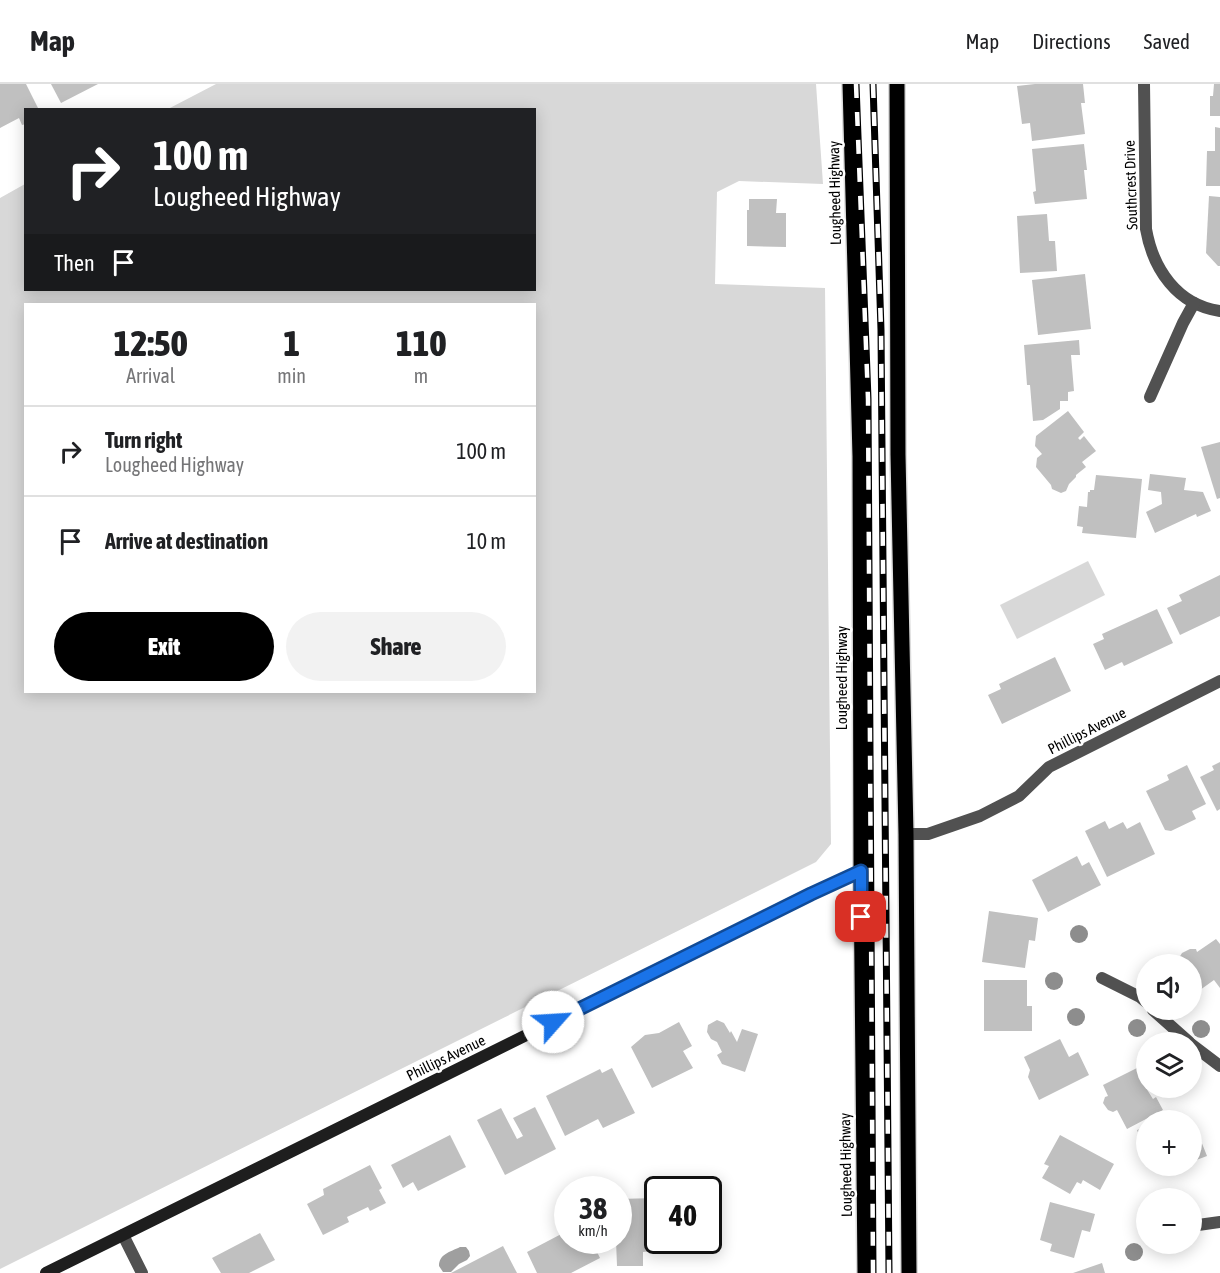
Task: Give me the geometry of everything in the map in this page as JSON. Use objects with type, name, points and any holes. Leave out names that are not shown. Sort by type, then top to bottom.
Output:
[{"type":"main road","name":"Lougheed Highway","points":[[850,84],[860,456],[865,1273]]},
{"type":"main road","points":[[897,84],[898,443],[906,834],[909,1273]]},
{"type":"street","name":"Southcrest Drive","points":[[1144,84],[1146,229],[1153,256],[1171,284],[1180,293],[1205,308],[1220,311]]},
{"type":"street","points":[[1150,397],[1194,303]]},
{"type":"street","name":"Phillips Avenue","points":[[906,834],[928,834],[980,816],[1019,796],[1048,767],[1220,681]]},
{"type":"street","name":"Phillips Avenue","points":[[46,1273],[861,871]]},
{"type":"street","points":[[1102,978],[1136,995]]},
{"type":"street","points":[[1164,1020],[1178,1032]]},
{"type":"street","points":[[1202,1052],[1220,1066]]},
{"type":"street","points":[[1202,1224],[1220,1222]]},
{"type":"street","points":[[123,1235],[142,1273]]},
{"type":"shaded area","points":[[216,84],[816,84],[823,184],[739,181],[717,192],[715,284],[825,288],[831,844],[816,862],[0,1269],[0,198],[24,185],[24,291],[536,291],[536,108],[170,108]]},
{"type":"shaded area","points":[[1088,561],[1105,595],[1017,639],[1000,605]]},
{"type":"shaded area","points":[[460,1247],[466,1247],[470,1256],[451,1272],[443,1272],[439,1266],[441,1259]]},
{"type":"building","points":[[0,84],[26,84],[38,108],[24,108],[24,124],[22,125],[19,118],[0,128]]},
{"type":"building","points":[[51,84],[98,84],[61,103]]},
{"type":"building","points":[[1083,84],[1085,103],[1081,103],[1085,134],[1032,141],[1030,123],[1022,124],[1017,86]]},
{"type":"building","points":[[1214,84],[1220,84],[1220,116],[1210,116],[1210,96],[1213,96]]},
{"type":"building","points":[[1215,127],[1220,128],[1220,186],[1206,186],[1207,151],[1215,151]]},
{"type":"building","points":[[1084,144],[1087,199],[1035,204],[1032,149]]},
{"type":"building","points":[[1209,196],[1220,197],[1220,266],[1206,253]]},
{"type":"building","points":[[749,199],[777,199],[776,213],[786,213],[786,247],[747,246]]},
{"type":"building","points":[[1047,214],[1049,241],[1055,241],[1057,271],[1020,273],[1017,216]]},
{"type":"building","points":[[1085,274],[1091,329],[1038,335],[1032,280]]},
{"type":"building","points":[[1079,340],[1080,355],[1071,355],[1074,391],[1068,392],[1068,401],[1060,401],[1060,409],[1043,420],[1033,421],[1024,345]]},
{"type":"building","points":[[1068,411],[1084,432],[1078,438],[1080,440],[1084,436],[1096,451],[1082,462],[1086,467],[1076,475],[1066,491],[1061,493],[1052,489],[1036,467],[1037,458],[1042,454],[1035,446],[1036,436]]},
{"type":"building","points":[[1220,442],[1220,498],[1217,499],[1201,447]]},
{"type":"building","points":[[1150,474],[1186,478],[1184,490],[1203,492],[1211,511],[1197,517],[1196,514],[1155,533],[1146,512],[1162,504],[1161,492],[1148,490]]},
{"type":"building","points":[[1096,475],[1142,479],[1136,538],[1082,533],[1083,527],[1077,526],[1079,506],[1087,507],[1088,492],[1094,490]]},
{"type":"building","points":[[1220,575],[1220,616],[1180,635],[1167,608],[1182,601],[1179,595]]},
{"type":"building","points":[[1157,609],[1173,643],[1124,666],[1122,662],[1105,670],[1093,644],[1104,639],[1102,634]]},
{"type":"building","points":[[1055,657],[1071,691],[1002,724],[988,695],[1001,689],[999,684]]},
{"type":"building","points":[[1220,762],[1220,809],[1217,811],[1200,777],[1214,770],[1212,766]]},
{"type":"building","points":[[1187,765],[1206,804],[1192,811],[1196,819],[1171,831],[1165,830],[1146,791],[1169,780],[1167,775]]},
{"type":"building","points":[[1105,821],[1109,829],[1123,822],[1127,829],[1140,822],[1155,854],[1107,877],[1085,831]]},
{"type":"building","points":[[1077,856],[1082,866],[1089,862],[1101,885],[1048,912],[1032,880]]},
{"type":"building","points":[[989,911],[1038,918],[1035,941],[1029,940],[1025,968],[982,962]]},
{"type":"building","points":[[1216,939],[1220,944],[1220,988],[1214,980],[1202,989],[1202,954],[1181,954],[1190,949],[1196,949],[1197,952]]},
{"type":"building","points":[[984,980],[1027,980],[1027,1006],[1032,1006],[1032,1031],[984,1031]]},
{"type":"building","points":[[717,1020],[724,1023],[737,1042],[742,1029],[758,1034],[745,1072],[722,1064],[717,1055],[722,1052],[717,1042],[711,1039],[707,1032],[708,1025]]},
{"type":"building","points":[[679,1022],[692,1046],[683,1051],[693,1068],[652,1088],[631,1047],[645,1035],[659,1033]]},
{"type":"building","points":[[1060,1039],[1069,1057],[1078,1052],[1089,1075],[1039,1100],[1028,1077],[1030,1070],[1024,1057]]},
{"type":"building","points":[[612,1068],[635,1113],[603,1128],[598,1119],[565,1136],[546,1096],[600,1069],[602,1073]]},
{"type":"building","points":[[1136,1068],[1136,1098],[1157,1098],[1163,1110],[1136,1110],[1136,1124],[1127,1129],[1117,1110],[1113,1112],[1108,1110],[1103,1103],[1105,1097],[1108,1096],[1103,1085]]},
{"type":"building","points":[[535,1107],[556,1149],[505,1175],[477,1120],[501,1108],[517,1139],[523,1136],[513,1118]]},
{"type":"building","points":[[450,1135],[466,1167],[418,1191],[413,1182],[403,1188],[391,1165]]},
{"type":"building","points":[[1060,1135],[1114,1164],[1100,1190],[1083,1180],[1081,1184],[1077,1182],[1070,1194],[1042,1178],[1049,1166],[1044,1164]]},
{"type":"building","points":[[1202,1144],[1207,1156],[1202,1158]]},
{"type":"building","points":[[370,1165],[382,1188],[379,1190],[386,1203],[370,1211],[368,1207],[347,1217],[349,1222],[323,1235],[307,1204],[324,1195],[323,1189]]},
{"type":"building","points":[[644,1198],[643,1266],[617,1266],[617,1254],[632,1254],[632,1199]]},
{"type":"building","points":[[1050,1202],[1095,1214],[1090,1232],[1082,1230],[1074,1258],[1050,1251],[1052,1244],[1040,1240]]},
{"type":"building","points":[[260,1233],[275,1260],[249,1273],[221,1273],[212,1258]]},
{"type":"building","points":[[554,1238],[554,1254],[598,1254],[600,1258],[571,1273],[537,1273],[527,1252]]},
{"type":"building","points":[[503,1246],[517,1273],[451,1273]]},
{"type":"building","points":[[1102,1263],[1105,1273],[1073,1273]]},
{"type":"railway","points":[[856,84],[868,399],[873,1273]]},
{"type":"railway","points":[[873,84],[881,330],[889,1273]]},
{"type":"route","points":[[553,1022],[861,871],[861,917]]}]
